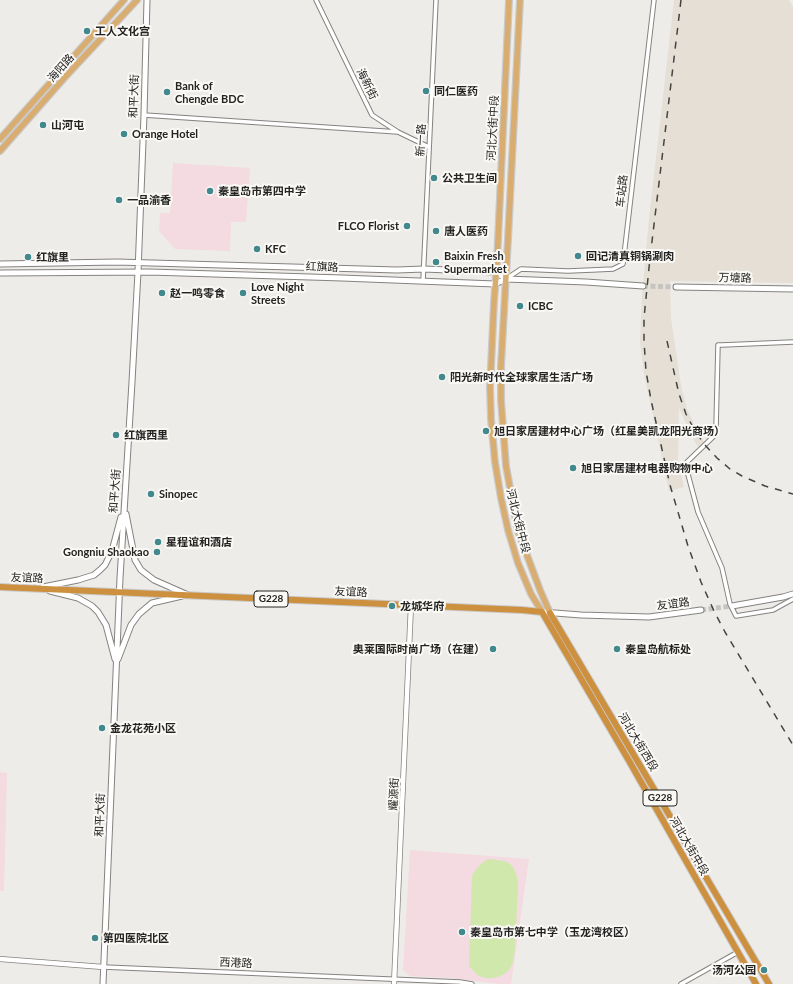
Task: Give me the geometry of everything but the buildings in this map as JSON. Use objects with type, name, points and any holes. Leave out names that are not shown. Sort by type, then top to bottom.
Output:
[{"type":"highway","name":"友谊路","points":[[0,587],[542,612]]},
{"type":"highway","name":"河北大街中段","points":[[542,612],[628,759],[756,984]]},
{"type":"highway","name":"河北大街西段","points":[[550,612],[769,984]]},
{"type":"main road","name":"海阳路","points":[[0,139],[124,0]]},
{"type":"main road","name":"海阳路","points":[[0,151],[66,76],[137,0]]},
{"type":"main road","name":"和平大街","points":[[103,984],[116,663],[138,272],[147,0]]},
{"type":"main road","name":"河北大街中段","points":[[509,0],[490,388],[491,419],[495,462],[508,530],[518,563],[531,594],[542,612]]},
{"type":"main road","points":[[520,0],[506,279],[500,366],[501,400],[506,466],[518,531],[540,590],[550,612]]},
{"type":"main road","points":[[0,264],[94,262],[397,270],[424,269],[496,272],[506,279]]},
{"type":"main road","name":"红旗路","points":[[0,273],[138,272],[495,284],[506,279],[643,286]]},
{"type":"main road","name":"万塘路","points":[[676,287],[793,289]]},
{"type":"main road","points":[[38,588],[78,580],[94,575],[100,570],[105,565],[112,551],[124,507]]},
{"type":"main road","points":[[124,507],[135,560],[142,570],[154,580],[189,595]]},
{"type":"main road","points":[[38,588],[78,598],[92,606],[98,612],[106,626],[116,663]]},
{"type":"main road","points":[[732,606],[793,594]]},
{"type":"main road","points":[[116,663],[131,625],[139,614],[152,603],[189,595]]},
{"type":"main road","name":"友谊路","points":[[542,612],[649,617],[701,610]]},
{"type":"street","name":"海新街","points":[[316,0],[372,115],[398,132],[430,147]]},
{"type":"street","name":"新一路","points":[[423,281],[436,0]]},
{"type":"street","name":"车站路","points":[[506,279],[521,269],[613,269],[623,264],[654,0]]},
{"type":"street","points":[[144,115],[398,132]]},
{"type":"street","points":[[793,342],[722,344],[718,346],[716,429],[714,436],[687,462],[686,467],[698,512],[722,568],[730,604],[736,616],[773,610],[793,599]]},
{"type":"street","name":"耀源街","points":[[394,982],[411,605]]},
{"type":"street","points":[[681,984],[738,952]]},
{"type":"street","name":"西港路","points":[[0,960],[394,982],[460,982],[472,984]]},
{"type":"shaded area","points":[[674,0],[789,0],[793,7],[793,283],[670,281],[671,318],[681,385],[687,409],[704,442],[698,447],[679,408],[678,460],[684,487],[669,491],[644,374],[640,342],[642,295],[649,218]]},
{"type":"shaded area","name":"秦皇岛市第四中学","points":[[173,163],[250,168],[246,222],[231,222],[230,251],[175,249],[159,231],[160,213],[170,213]]},
{"type":"shaded area","points":[[0,772],[7,773],[4,891],[0,891]]},
{"type":"shaded area","name":"秦皇岛市第七中学（玉龙湾校区）","points":[[410,850],[529,859],[511,984],[410,976],[403,970]]},
{"type":"green space","points":[[491,859],[508,862],[513,867],[517,876],[518,887],[515,949],[513,962],[509,970],[503,975],[494,978],[485,978],[477,975],[469,966],[472,876],[481,864],[486,860]]},
{"type":"tunnel","points":[[643,286],[676,287]]},
{"type":"tunnel","points":[[701,610],[732,606]]},
{"type":"railway","points":[[681,0],[644,318],[646,371],[670,485],[688,546],[701,582],[725,632],[793,745]]},
{"type":"railway","points":[[667,341],[679,394],[686,414],[695,431],[705,445],[730,469],[742,476],[765,486],[793,494]]},
{"type":"place","name":"工人文化宫","points":[[87,31]]},
{"type":"place","name":"同仁医药","points":[[426,91]]},
{"type":"place","name":"Bank of Chengde BDC","points":[[167,92]]},
{"type":"place","name":"山河屯","points":[[43,125]]},
{"type":"place","name":"Orange Hotel","points":[[124,134]]},
{"type":"place","name":"公共卫生间","points":[[434,178]]},
{"type":"place","name":"秦皇岛市第四中学","points":[[210,191]]},
{"type":"place","name":"一品渝香","points":[[119,200]]},
{"type":"place","name":"FLCO Florist","points":[[407,226]]},
{"type":"place","name":"唐人医药","points":[[436,231]]},
{"type":"place","name":"KFC","points":[[257,249]]},
{"type":"place","name":"回记清真铜锅涮肉","points":[[578,256]]},
{"type":"place","name":"红旗里","points":[[28,257]]},
{"type":"place","name":"Baixin Fresh Supermarket","points":[[436,262]]},
{"type":"place","name":"赵一鸣零食","points":[[162,293]]},
{"type":"place","name":"Love Night Streets","points":[[243,293]]},
{"type":"place","name":"ICBC","points":[[520,306]]},
{"type":"place","name":"阳光新时代全球家居生活广场","points":[[442,377]]},
{"type":"place","name":"旭日家居建材中心广场（红星美凯龙阳光商场）","points":[[486,431]]},
{"type":"place","name":"红旗西里","points":[[116,435]]},
{"type":"place","name":"旭日家居建材电器购物中心","points":[[573,468]]},
{"type":"place","name":"Sinopec","points":[[151,494]]},
{"type":"place","name":"星程谊和酒店","points":[[158,542]]},
{"type":"place","name":"Gongniu Shaokao","points":[[157,552]]},
{"type":"place","name":"龙城华府","points":[[392,606]]},
{"type":"place","name":"奥莱国际时尚广场（在建）","points":[[493,649]]},
{"type":"place","name":"秦皇岛航标处","points":[[617,649]]},
{"type":"place","name":"金龙花苑小区","points":[[102,728]]},
{"type":"place","name":"秦皇岛市第七中学（玉龙湾校区）","points":[[462,932]]},
{"type":"place","name":"第四医院北区","points":[[95,938]]},
{"type":"place","name":"汤河公园","points":[[764,970]]}]
